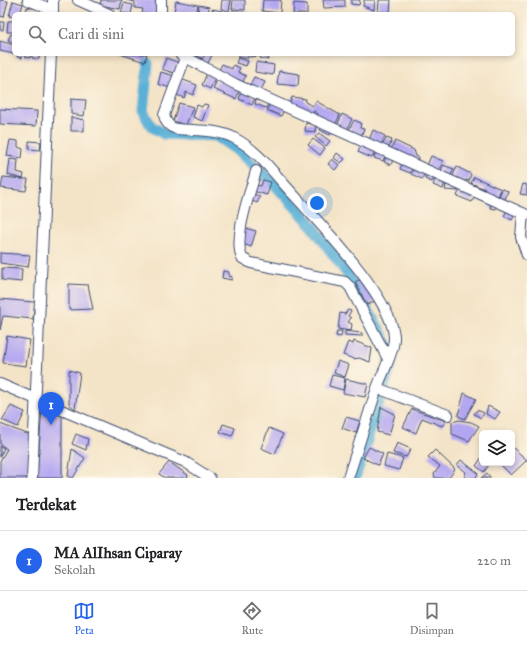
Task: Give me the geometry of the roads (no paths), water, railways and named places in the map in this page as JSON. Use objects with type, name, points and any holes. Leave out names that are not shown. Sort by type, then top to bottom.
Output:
[{"type":"street","points":[[28,0],[53,12],[53,0]]},
{"type":"street","points":[[78,0],[105,12]]},
{"type":"street","points":[[160,0],[161,12]]},
{"type":"street","points":[[32,478],[51,56]]},
{"type":"street","points":[[348,478],[381,389],[394,338],[393,330],[380,301],[369,283],[339,246],[255,153],[244,144],[226,134],[177,129],[167,123],[164,115],[182,56],[235,84],[525,214],[521,236],[527,255]]},
{"type":"street","points":[[255,153],[250,187],[256,171],[241,228],[240,248],[242,258],[251,263],[345,282],[350,287],[390,355]]},
{"type":"street","points":[[0,384],[185,462],[210,478]]},
{"type":"street","points":[[381,389],[448,415]]},
{"type":"waterway","points":[[148,64],[143,111],[151,126],[164,134],[216,136],[238,151],[276,186],[311,224],[346,272],[387,343],[392,361],[355,478]]},
{"type":"place","name":"MA AlIhsan Ciparay","points":[[51,425]]}]
